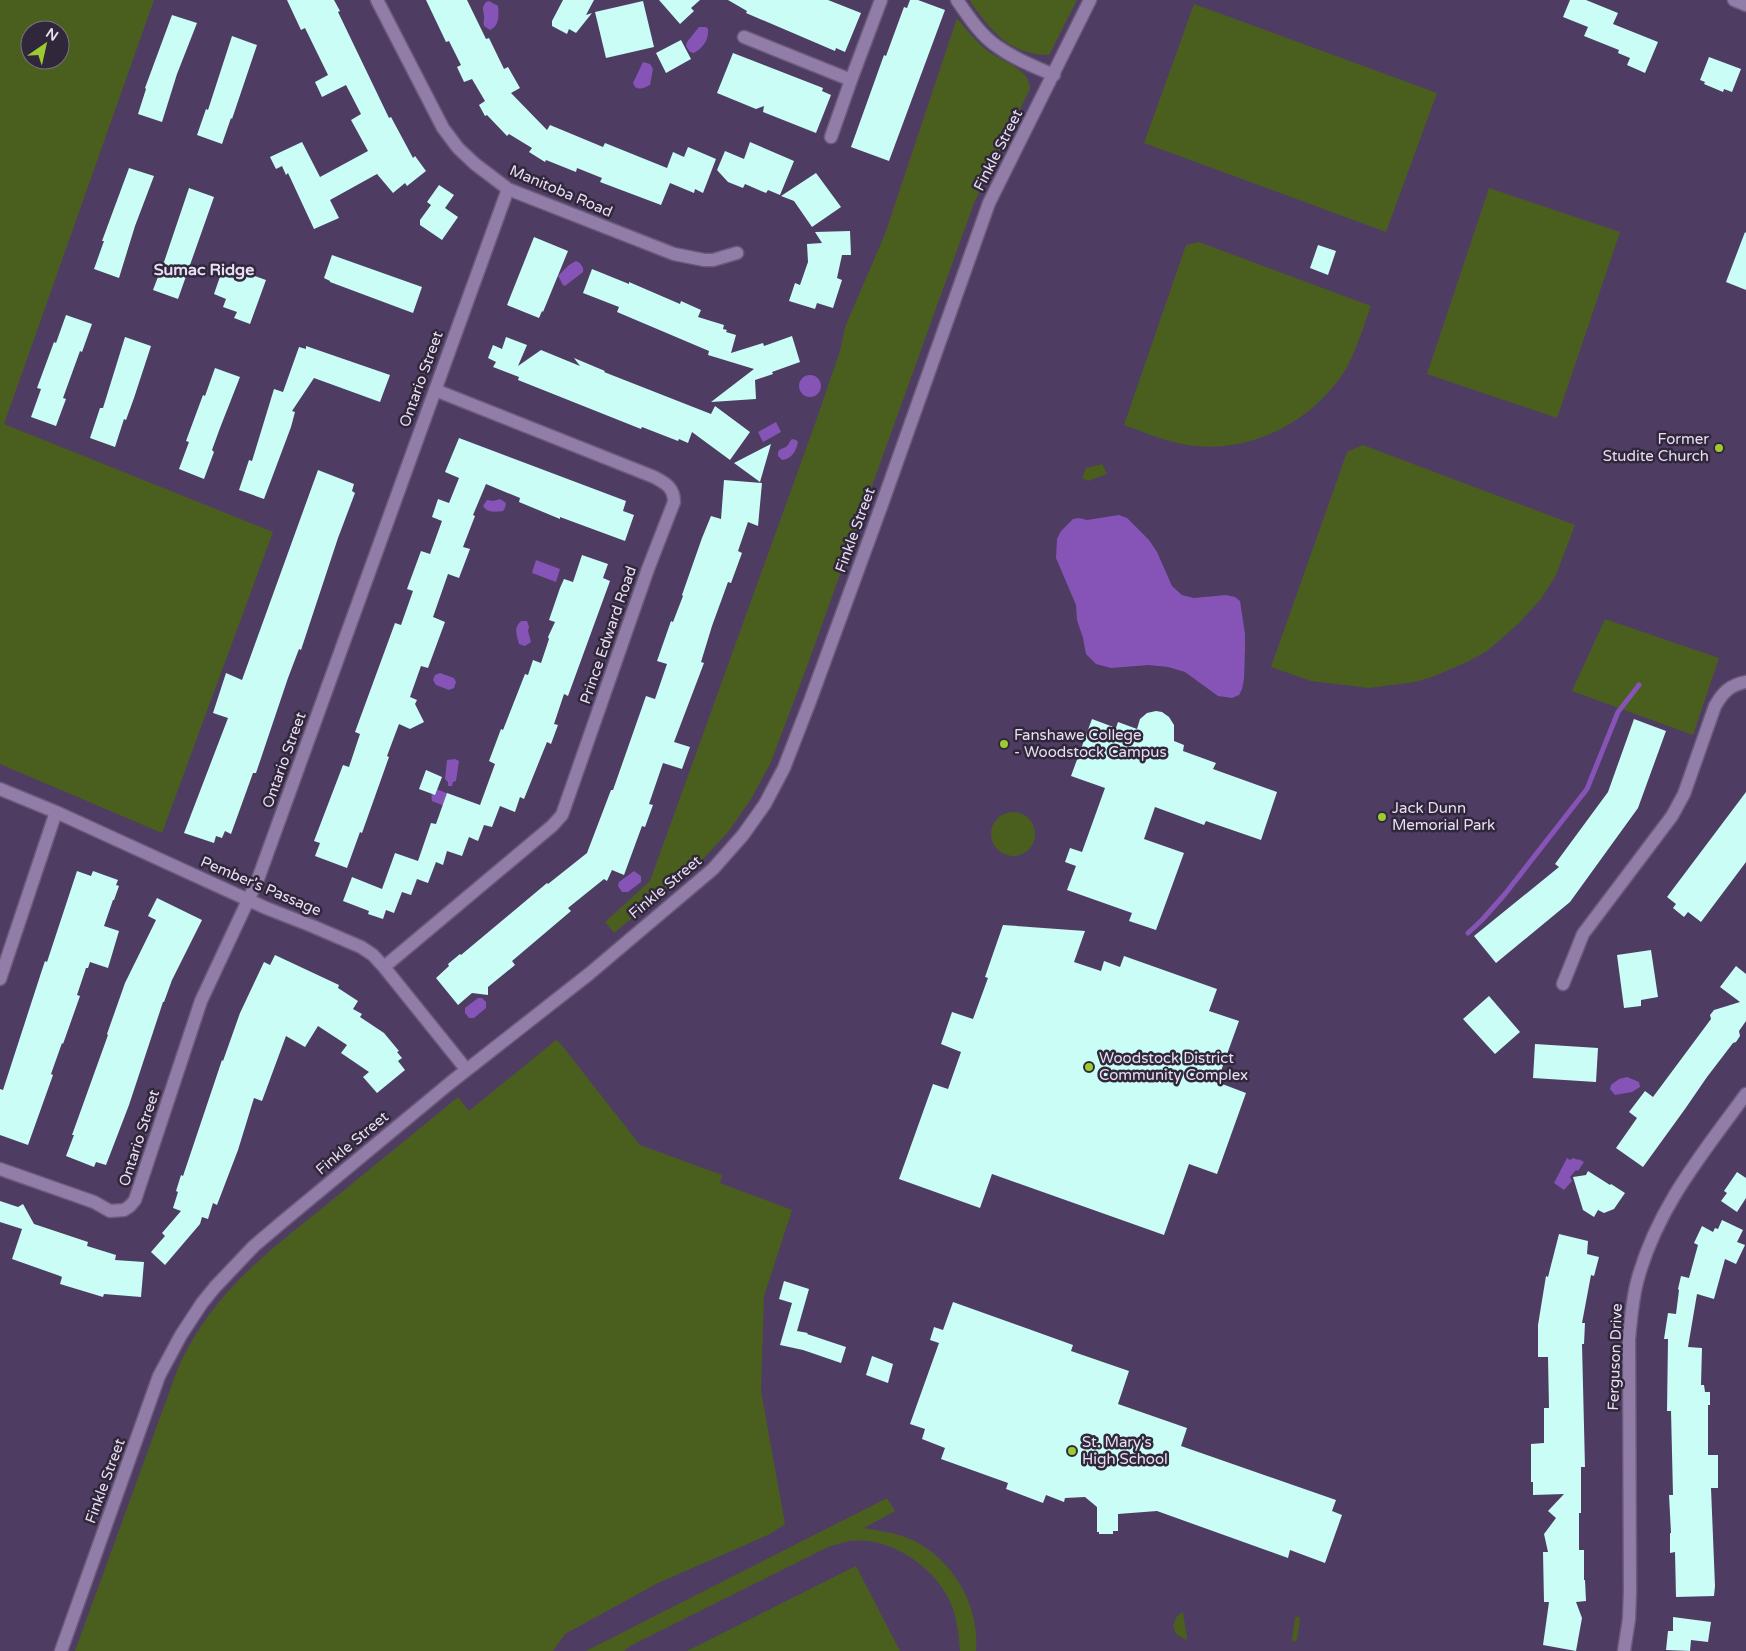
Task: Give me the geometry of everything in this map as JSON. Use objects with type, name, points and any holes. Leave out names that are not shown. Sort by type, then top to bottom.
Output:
[{"type":"street","name":"Manitoba Road","points":[[378,0],[443,128],[458,148],[508,189],[674,254],[713,260],[737,253]]},
{"type":"street","points":[[830,137],[881,0]]},
{"type":"street","points":[[957,0],[981,32],[996,46],[1054,75]]},
{"type":"street","name":"Finkle Street","points":[[61,1651],[159,1376],[191,1318],[215,1287],[254,1246],[466,1069],[589,974],[713,869],[743,835],[765,804],[784,768],[810,701],[989,203],[1090,0]]},
{"type":"street","points":[[1734,0],[1746,5]]},
{"type":"street","points":[[744,38],[851,80]]},
{"type":"street","name":"Ontario Street","points":[[0,1169],[94,1202],[110,1211],[122,1210],[133,1203],[136,1198],[201,1001],[249,900],[508,189]]},
{"type":"street","name":"Prince Edward Road","points":[[384,967],[552,826],[562,815],[648,570],[674,502],[674,495],[668,484],[652,476],[434,390]]},
{"type":"street","points":[[1563,984],[1583,934],[1676,810],[1684,794],[1715,706],[1723,692],[1735,684],[1746,682]]},
{"type":"street","name":"Pember's Passage","points":[[0,789],[56,812],[249,900],[361,947],[373,955],[384,967],[466,1069]]},
{"type":"street","points":[[0,979],[56,812]]},
{"type":"street","name":"Ferguson Drive","points":[[1624,1651],[1629,1619],[1630,1591],[1629,1339],[1631,1312],[1637,1283],[1654,1232],[1666,1207],[1746,1094]]},
{"type":"green space","points":[[0,0],[154,0],[4,424],[273,532],[162,833],[0,764]]},
{"type":"green space","points":[[970,0],[1077,0],[1049,55],[1019,49],[1002,39],[988,25]]},
{"type":"green space","points":[[1194,4],[1437,93],[1386,232],[1144,143]]},
{"type":"green space","points":[[957,18],[972,37],[983,47],[1018,69],[1028,81],[1030,89],[974,203],[771,762],[751,799],[729,831],[703,859],[614,933],[605,922],[650,881],[816,421],[840,351],[845,327],[885,234]]},
{"type":"green space","points":[[1489,188],[1620,232],[1557,418],[1427,374]]},
{"type":"green space","points":[[1199,242],[1371,306],[1349,363],[1332,388],[1318,403],[1283,428],[1245,442],[1224,446],[1203,447],[1182,444],[1124,425],[1186,245]]},
{"type":"green space","points":[[1363,445],[1575,525],[1556,575],[1541,599],[1518,624],[1487,651],[1432,677],[1415,682],[1369,688],[1311,681],[1271,667],[1347,452]]},
{"type":"green space","points":[[1102,464],[1107,474],[1088,481],[1082,478],[1086,468]]},
{"type":"green space","points":[[1605,619],[1719,658],[1693,735],[1572,691]]},
{"type":"green space","points":[[1009,812],[1017,812],[1029,818],[1035,834],[1029,850],[1017,856],[1009,856],[997,850],[991,838],[991,830],[997,818]]},
{"type":"green space","points":[[556,1040],[640,1145],[722,1175],[720,1183],[792,1210],[764,1296],[761,1391],[785,1524],[770,1534],[658,1583],[565,1634],[553,1651],[75,1651],[178,1368],[192,1341],[225,1295],[286,1237],[458,1097],[469,1111]]},
{"type":"green space","points":[[887,1498],[895,1511],[864,1528],[905,1537],[936,1555],[948,1568],[959,1582],[973,1615],[976,1651],[960,1651],[958,1628],[952,1606],[936,1579],[924,1567],[896,1549],[866,1541],[850,1541],[828,1547],[630,1646],[624,1651],[586,1651]]},
{"type":"green space","points":[[856,1566],[900,1651],[687,1651]]},
{"type":"green space","points":[[1183,1612],[1186,1640],[1176,1634],[1173,1626],[1177,1616]]},
{"type":"green space","points":[[1298,1616],[1300,1618],[1297,1640],[1294,1642],[1292,1639],[1295,1618]]},
{"type":"shaded area","points":[[489,1],[498,6],[497,23],[490,30],[484,26],[483,9],[484,4]]},
{"type":"shaded area","points":[[699,27],[706,27],[708,29],[706,40],[697,51],[694,53],[690,52],[686,46],[687,42]]},
{"type":"shaded area","points":[[643,62],[650,64],[653,69],[650,85],[639,88],[635,87],[633,83]]},
{"type":"shaded area","points":[[576,261],[582,265],[583,272],[565,286],[558,276]]},
{"type":"shaded area","points":[[810,375],[818,378],[821,386],[818,394],[810,397],[802,394],[799,386],[802,378]]},
{"type":"shaded area","points":[[776,422],[781,432],[763,442],[758,432]]},
{"type":"shaded area","points":[[792,439],[798,442],[795,451],[791,456],[782,460],[778,456],[779,451],[786,447]]},
{"type":"shaded area","points":[[500,499],[506,503],[503,511],[489,511],[483,506],[487,500]]},
{"type":"shaded area","points":[[1119,515],[1127,518],[1149,540],[1157,552],[1172,586],[1182,595],[1194,598],[1226,595],[1235,597],[1240,601],[1245,634],[1245,650],[1244,679],[1239,695],[1232,698],[1218,696],[1185,672],[1168,667],[1149,665],[1111,668],[1096,664],[1086,654],[1077,620],[1076,605],[1056,558],[1057,539],[1061,531],[1073,519],[1087,520]]},
{"type":"shaded area","points":[[536,560],[560,569],[556,582],[532,573]]},
{"type":"shaded area","points":[[521,621],[527,621],[529,627],[528,631],[531,642],[525,646],[519,644],[516,629]]},
{"type":"shaded area","points":[[440,673],[454,678],[456,682],[454,688],[449,690],[436,685],[433,680],[435,675]]},
{"type":"shaded area","points":[[455,759],[459,761],[456,781],[453,782],[452,786],[448,786],[448,782],[445,779],[447,760]]},
{"type":"shaded area","points":[[436,789],[452,795],[447,807],[432,801],[433,791]]},
{"type":"shaded area","points":[[634,871],[641,876],[641,882],[628,892],[622,892],[618,886],[619,882]]},
{"type":"shaded area","points":[[478,998],[482,998],[486,1002],[486,1008],[474,1018],[469,1018],[465,1013],[465,1008]]},
{"type":"shaded area","points":[[1627,1077],[1639,1082],[1640,1087],[1632,1092],[1615,1095],[1610,1089],[1611,1085],[1619,1079]]},
{"type":"shaded area","points":[[1567,1158],[1570,1160],[1573,1158],[1579,1159],[1584,1162],[1578,1171],[1576,1170],[1570,1177],[1572,1181],[1564,1190],[1554,1183]]},
{"type":"building","points":[[287,0],[334,0],[389,118],[391,117],[413,158],[415,156],[426,171],[407,186],[405,183],[393,193],[377,174],[330,200],[339,218],[314,229],[288,173],[286,175],[282,166],[276,169],[270,157],[302,142],[320,177],[368,151],[351,120],[361,114],[346,85],[322,97],[315,82],[328,75],[305,28],[301,30]]},
{"type":"building","points":[[426,0],[467,0],[486,39],[489,38],[504,69],[508,67],[520,88],[511,93],[547,130],[550,125],[603,147],[605,143],[667,168],[673,152],[684,157],[688,147],[716,159],[703,193],[695,189],[694,193],[670,183],[661,205],[600,182],[602,178],[577,168],[576,172],[546,160],[545,162],[529,152],[532,148],[509,134],[507,136],[487,115],[485,116],[479,105],[485,101],[472,79],[464,82],[457,67],[461,65],[449,41],[446,42]]},
{"type":"building","points":[[563,0],[594,0],[586,15],[592,13],[576,33],[569,29],[567,34],[552,26],[552,21]]},
{"type":"building","points":[[659,0],[700,0],[691,8],[694,11],[680,24]]},
{"type":"building","points":[[728,0],[828,0],[861,13],[845,52],[836,48],[835,51],[746,13],[747,11]]},
{"type":"building","points":[[910,0],[918,0],[945,10],[889,161],[851,147],[884,55],[886,56],[904,7],[907,8]]},
{"type":"building","points":[[1570,0],[1586,0],[1618,13],[1613,24],[1658,42],[1645,73],[1627,65],[1630,58],[1618,53],[1619,50],[1584,36],[1588,27],[1563,17]]},
{"type":"building","points":[[643,1],[654,47],[606,58],[595,12]]},
{"type":"building","points":[[172,15],[197,23],[177,74],[162,122],[138,114],[145,88]]},
{"type":"building","points":[[232,36],[257,45],[222,144],[197,135],[206,109],[208,110]]},
{"type":"building","points":[[681,40],[691,59],[666,73],[656,53]]},
{"type":"building","points":[[733,53],[823,88],[822,91],[831,95],[816,133],[763,112],[764,106],[756,109],[717,93]]},
{"type":"building","points":[[1709,57],[1741,69],[1732,92],[1724,89],[1723,92],[1704,84],[1705,82],[1700,80]]},
{"type":"building","points":[[750,142],[794,161],[780,195],[768,190],[766,193],[745,184],[743,188],[728,182],[717,170],[725,151],[744,159]]},
{"type":"building","points":[[129,168],[154,176],[135,226],[119,278],[94,269],[104,241],[102,241]]},
{"type":"building","points":[[816,173],[841,207],[812,227],[794,201],[781,196]]},
{"type":"building","points":[[439,185],[454,195],[445,208],[458,217],[442,240],[420,225],[420,220],[431,205],[427,202]]},
{"type":"building","points":[[189,188],[214,197],[178,299],[153,290]]},
{"type":"building","points":[[850,231],[851,255],[842,255],[837,278],[842,280],[833,308],[817,303],[815,309],[789,301],[795,283],[800,285],[808,262],[807,244],[822,243],[815,232]]},
{"type":"building","points":[[1746,233],[1746,290],[1726,282]]},
{"type":"building","points":[[534,237],[568,251],[539,318],[507,305]]},
{"type":"building","points":[[1318,245],[1336,251],[1328,275],[1310,268]]},
{"type":"building","points":[[332,255],[422,287],[413,313],[330,282],[324,278]]},
{"type":"building","points":[[224,265],[266,280],[250,324],[234,318],[237,312],[223,307],[226,299],[214,294]]},
{"type":"building","points":[[592,269],[629,284],[629,282],[680,304],[681,301],[701,310],[698,317],[724,325],[723,329],[727,330],[726,332],[736,335],[731,353],[763,343],[764,346],[792,336],[800,362],[755,380],[756,399],[711,402],[754,369],[708,355],[709,351],[617,312],[619,307],[583,293]]},
{"type":"building","points":[[66,315],[92,324],[63,398],[66,399],[56,426],[31,417],[41,389],[37,388]]},
{"type":"building","points":[[125,337],[151,346],[115,447],[90,438],[100,408],[103,408]]},
{"type":"building","points":[[506,337],[527,345],[518,366],[541,350],[580,366],[574,358],[604,372],[711,414],[715,406],[750,432],[730,460],[692,432],[688,443],[642,427],[641,429],[518,380],[519,377],[493,367],[496,362],[488,358],[493,345],[502,349]]},
{"type":"building","points":[[306,346],[390,375],[380,402],[314,378],[292,411],[295,412],[291,427],[264,499],[239,490],[249,460],[252,461],[274,389],[283,392],[299,347],[306,349]]},
{"type":"building","points":[[215,368],[240,377],[212,450],[214,452],[204,479],[179,469],[189,442],[186,441]]},
{"type":"building","points":[[459,438],[626,501],[623,511],[634,515],[625,541],[560,517],[560,519],[519,502],[520,498],[486,484],[473,515],[475,516],[463,547],[470,549],[459,578],[448,574],[433,617],[445,622],[428,668],[421,666],[410,697],[417,700],[415,704],[424,722],[410,729],[399,724],[362,833],[360,832],[347,868],[315,856],[320,843],[314,841],[343,765],[349,767],[360,734],[355,732],[395,623],[401,625],[413,591],[407,589],[421,551],[430,554],[442,521],[432,517],[438,499],[449,503],[459,478],[445,472]]},
{"type":"building","points":[[771,444],[760,482],[734,463]]},
{"type":"building","points":[[318,470],[354,484],[352,491],[355,493],[256,773],[253,773],[231,834],[225,831],[222,838],[216,836],[214,843],[184,833],[228,718],[213,713],[226,673],[242,680]]},
{"type":"building","points":[[724,480],[762,483],[758,526],[748,522],[738,551],[742,553],[731,583],[728,582],[712,626],[701,662],[704,663],[674,742],[690,747],[682,769],[663,763],[649,804],[653,805],[645,827],[642,826],[624,875],[612,870],[607,881],[604,879],[568,908],[571,911],[512,961],[515,965],[488,987],[488,995],[472,993],[458,1005],[436,978],[460,954],[587,853],[611,790],[613,790],[646,696],[655,699],[667,664],[657,661],[671,621],[673,622],[683,596],[711,516],[721,519]]},
{"type":"building","points":[[582,555],[608,564],[603,578],[610,581],[568,696],[564,694],[554,724],[558,725],[551,744],[547,742],[524,799],[520,797],[515,812],[500,806],[492,827],[484,825],[478,841],[469,837],[462,856],[447,851],[443,865],[436,862],[428,883],[417,879],[411,895],[402,892],[394,913],[386,910],[383,919],[368,914],[369,911],[343,901],[352,877],[382,889],[395,853],[418,861],[431,823],[436,824],[447,793],[480,805],[495,764],[489,761],[501,729],[503,730],[525,674],[528,675],[533,660],[541,663],[548,637],[555,622],[549,620],[560,588],[564,579],[573,582]]},
{"type":"building","name":"Fanshawe College - Woodstock Campus","points":[[1162,712],[1169,717],[1174,725],[1174,741],[1184,745],[1183,751],[1216,763],[1213,769],[1277,792],[1261,840],[1206,821],[1204,825],[1155,807],[1144,839],[1184,853],[1156,930],[1129,921],[1132,913],[1067,890],[1076,866],[1065,862],[1070,848],[1082,852],[1105,788],[1071,776],[1092,719],[1116,728],[1118,722],[1137,729],[1140,719],[1147,713]]},
{"type":"building","points":[[1634,719],[1666,731],[1638,808],[1570,902],[1496,963],[1474,936],[1559,867],[1555,864],[1608,792]]},
{"type":"building","points":[[426,770],[442,777],[435,795],[419,789]]},
{"type":"building","points":[[1746,792],[1746,862],[1701,922],[1688,912],[1684,917],[1673,908],[1676,904],[1667,897]]},
{"type":"building","points":[[77,871],[91,876],[93,871],[118,880],[116,885],[119,886],[104,926],[119,931],[108,968],[90,962],[88,968],[86,968],[77,995],[80,996],[51,1074],[53,1075],[28,1145],[0,1135],[0,1089],[3,1090],[45,961],[47,962]]},
{"type":"building","points":[[157,898],[202,920],[163,1002],[129,1105],[106,1165],[96,1162],[94,1167],[66,1156],[125,983],[156,920],[148,916]]},
{"type":"building","name":"Woodstock District Community Complex","points":[[1003,925],[1085,931],[1074,962],[1101,971],[1104,961],[1120,967],[1124,956],[1217,989],[1209,1011],[1239,1021],[1217,1082],[1246,1093],[1217,1174],[1189,1164],[1164,1235],[992,1174],[980,1208],[899,1179],[933,1084],[948,1089],[961,1052],[941,1044],[952,1012],[973,1019],[988,978],[985,977]]},
{"type":"building","points":[[1651,950],[1658,997],[1641,1000],[1641,1006],[1624,1008],[1617,955]]},
{"type":"building","points":[[275,955],[339,985],[338,988],[358,1001],[353,1009],[362,1014],[360,1017],[384,1033],[399,1051],[397,1052],[402,1058],[398,1061],[405,1070],[377,1093],[363,1077],[369,1072],[341,1053],[347,1045],[318,1026],[305,1047],[286,1036],[262,1101],[254,1098],[238,1150],[217,1205],[213,1203],[208,1219],[202,1217],[200,1224],[165,1265],[151,1252],[165,1236],[162,1233],[181,1211],[173,1208],[178,1192],[176,1191],[181,1175],[183,1176],[222,1060],[240,1013],[264,962],[270,965]]},
{"type":"building","points":[[1736,966],[1746,974],[1746,1021],[1739,1031],[1740,1036],[1707,1077],[1643,1167],[1616,1148],[1637,1118],[1629,1112],[1645,1091],[1653,1097],[1711,1019],[1710,1015],[1714,1010],[1740,1002],[1720,987]]},
{"type":"building","points":[[1489,996],[1520,1032],[1495,1054],[1463,1019]]},
{"type":"building","points":[[1535,1044],[1598,1048],[1596,1082],[1533,1078]]},
{"type":"building","points":[[1588,1171],[1625,1193],[1614,1209],[1604,1213],[1598,1210],[1594,1217],[1583,1210],[1573,1177],[1586,1175]]},
{"type":"building","points":[[1737,1172],[1746,1178],[1746,1198],[1737,1212],[1721,1201],[1727,1193],[1724,1191]]},
{"type":"building","points":[[0,1201],[18,1207],[23,1204],[34,1224],[88,1242],[87,1246],[116,1255],[115,1260],[144,1262],[141,1297],[104,1294],[103,1297],[60,1284],[62,1277],[12,1259],[22,1229],[0,1222]]},
{"type":"building","points":[[1722,1220],[1743,1230],[1737,1242],[1745,1245],[1736,1264],[1725,1259],[1714,1299],[1697,1294],[1688,1347],[1702,1348],[1701,1385],[1704,1385],[1705,1392],[1710,1392],[1710,1405],[1708,1405],[1708,1455],[1718,1455],[1718,1488],[1711,1488],[1714,1596],[1676,1597],[1675,1552],[1670,1553],[1669,1495],[1673,1495],[1671,1411],[1667,1411],[1668,1339],[1664,1339],[1668,1313],[1676,1314],[1681,1276],[1689,1278],[1698,1245],[1694,1243],[1702,1226],[1713,1232],[1715,1228],[1718,1229]]},
{"type":"building","points":[[1559,1234],[1588,1241],[1587,1254],[1599,1257],[1594,1276],[1591,1275],[1582,1323],[1585,1323],[1584,1344],[1582,1344],[1585,1467],[1581,1467],[1579,1550],[1584,1550],[1586,1601],[1576,1602],[1582,1618],[1576,1651],[1543,1645],[1549,1602],[1544,1602],[1543,1552],[1548,1552],[1544,1534],[1556,1518],[1548,1511],[1564,1494],[1533,1495],[1533,1482],[1531,1482],[1531,1444],[1544,1443],[1544,1408],[1549,1408],[1548,1357],[1538,1357],[1538,1325],[1546,1276],[1548,1277]]},
{"type":"building","points":[[784,1281],[809,1289],[797,1331],[808,1333],[846,1347],[841,1363],[803,1350],[780,1345],[792,1303],[779,1299]]},
{"type":"building","points":[[953,1302],[1073,1345],[1071,1351],[1129,1371],[1118,1404],[1187,1428],[1181,1446],[1336,1500],[1332,1511],[1342,1515],[1325,1563],[1290,1550],[1288,1558],[1157,1511],[1118,1514],[1118,1531],[1113,1531],[1113,1534],[1099,1534],[1097,1532],[1097,1507],[1085,1497],[1065,1498],[1064,1502],[1046,1495],[1043,1503],[1006,1489],[1008,1483],[941,1459],[945,1448],[922,1439],[925,1429],[910,1424],[939,1343],[930,1340],[934,1327],[943,1330]]},
{"type":"building","points":[[872,1356],[893,1364],[888,1383],[866,1375]]},
{"type":"building","points":[[1673,1617],[1711,1622],[1708,1642],[1691,1640],[1690,1651],[1666,1650],[1668,1631],[1673,1631]]},
{"type":"waterway","points":[[1468,933],[1505,894],[1587,789],[1618,712],[1639,685]]},
{"type":"place","name":"Former Studite Church","points":[[1719,448]]},
{"type":"place","name":"Fanshawe College - Woodstock Campus","points":[[1004,744]]},
{"type":"place","name":"Jack Dunn Memorial Park","points":[[1382,817]]},
{"type":"place","name":"Woodstock District Community Complex","points":[[1089,1067]]},
{"type":"place","name":"St. Mary's High School","points":[[1072,1451]]},
{"type":"district","name":"Sumac Ridge","points":[[204,270]]}]
